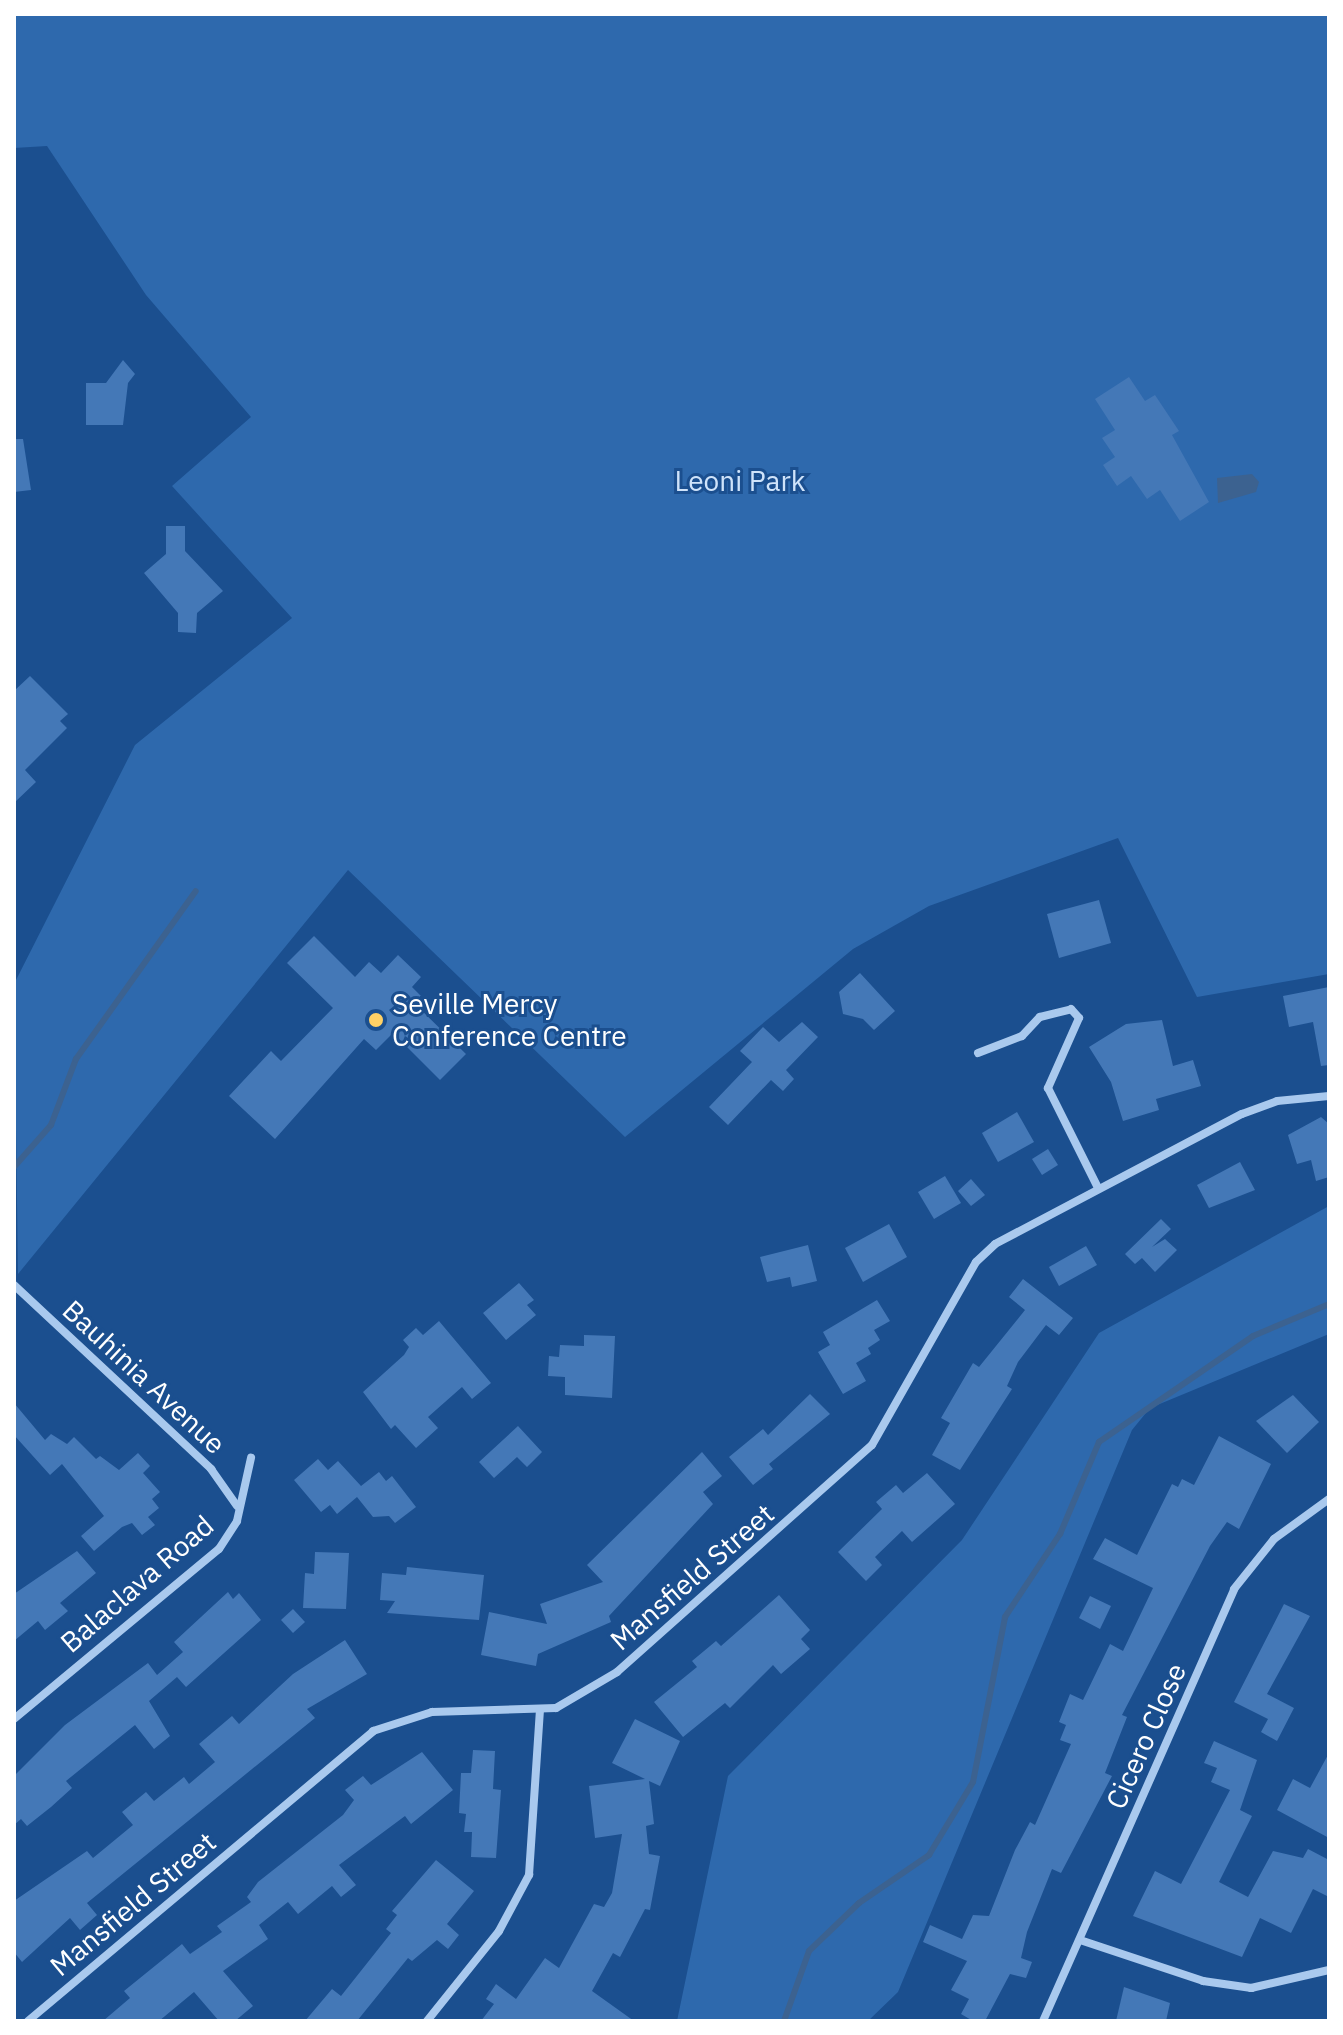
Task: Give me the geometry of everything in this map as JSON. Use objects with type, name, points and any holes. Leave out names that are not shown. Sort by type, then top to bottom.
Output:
[{"type":"street","points":[[978,1053],[995,1051],[1040,1017],[1071,1009],[1079,1018],[1048,1088],[1097,1186]]},
{"type":"street","name":"Mansfield Street","points":[[28,2021],[373,1731],[432,1712],[540,1711],[597,1687],[853,1464],[885,1425],[976,1262],[995,1244],[1097,1186],[1242,1114],[1277,1101],[1329,1096]]},
{"type":"street","name":"Bauhinia Avenue","points":[[14,1285],[211,1469],[237,1506]]},
{"type":"street","name":"Balaclava Road","points":[[14,1719],[219,1549],[237,1521],[237,1506],[251,1458]]},
{"type":"street","name":"Cicero Close","points":[[1043,2021],[1234,1589],[1274,1539],[1329,1499]]},
{"type":"street","points":[[427,2021],[499,1931],[529,1875],[540,1711]]},
{"type":"street","points":[[1080,1940],[1203,1981],[1251,1988],[1329,1970]]},
{"type":"green space","name":"Leoni Park","points":[[14,14],[1329,14],[1329,974],[1197,997],[1118,838],[929,906],[853,949],[625,1137],[348,870],[18,1274],[14,984],[135,745],[292,618],[172,486],[251,417],[146,295],[47,146],[14,148]]},
{"type":"green space","points":[[1329,1206],[1329,1334],[1150,1408],[1132,1430],[898,1992],[868,2021],[677,2021],[728,1776],[962,1540],[1099,1333]]},
{"type":"shaded area","points":[[1252,474],[1259,482],[1256,492],[1218,503],[1217,478]]},
{"type":"building","points":[[123,360],[135,374],[128,383],[123,425],[86,425],[86,383],[106,383]]},
{"type":"building","points":[[1129,377],[1145,401],[1155,395],[1179,431],[1172,435],[1209,502],[1180,521],[1160,490],[1147,499],[1131,476],[1117,486],[1103,465],[1115,457],[1102,438],[1115,430],[1095,399]]},
{"type":"building","points":[[14,439],[23,439],[31,490],[14,492]]},
{"type":"building","points":[[166,526],[185,526],[185,551],[223,591],[197,613],[196,633],[178,632],[178,613],[144,573],[166,554]]},
{"type":"building","points":[[30,676],[68,714],[60,721],[67,728],[25,770],[36,782],[14,803],[14,691]]},
{"type":"building","points":[[1099,900],[1111,943],[1059,958],[1047,914]]},
{"type":"building","name":"Seville Mercy Conference Centre","points":[[314,936],[355,977],[369,962],[381,973],[398,955],[421,977],[412,987],[421,996],[414,1003],[466,1054],[440,1080],[393,1033],[376,1050],[364,1039],[275,1139],[229,1096],[271,1051],[281,1061],[333,1008],[287,963]]},
{"type":"building","points":[[860,973],[895,1011],[874,1030],[863,1019],[843,1014],[839,992]]},
{"type":"building","points":[[1329,987],[1329,1065],[1321,1066],[1313,1022],[1289,1027],[1283,996]]},
{"type":"building","points":[[1162,1020],[1173,1066],[1193,1060],[1201,1086],[1156,1099],[1159,1110],[1123,1121],[1111,1082],[1089,1047],[1126,1024]]},
{"type":"building","points":[[802,1022],[818,1037],[786,1070],[794,1079],[783,1091],[771,1080],[728,1125],[709,1107],[752,1062],[740,1051],[763,1027],[779,1042]]},
{"type":"building","points":[[1017,1112],[1034,1142],[998,1162],[982,1133]]},
{"type":"building","points":[[1321,1117],[1329,1124],[1329,1177],[1316,1181],[1311,1160],[1297,1164],[1288,1135]]},
{"type":"building","points":[[1048,1149],[1058,1165],[1042,1175],[1032,1159]]},
{"type":"building","points":[[1240,1162],[1255,1190],[1209,1208],[1197,1185]]},
{"type":"building","points":[[945,1176],[961,1203],[934,1219],[918,1192]]},
{"type":"building","points":[[971,1179],[985,1195],[971,1206],[958,1191]]},
{"type":"building","points":[[1161,1219],[1171,1229],[1152,1247],[1165,1239],[1177,1250],[1155,1272],[1142,1258],[1135,1264],[1125,1254]]},
{"type":"building","points":[[889,1224],[907,1257],[863,1282],[845,1248]]},
{"type":"building","points":[[808,1245],[817,1281],[792,1287],[790,1277],[767,1282],[760,1257]]},
{"type":"building","points":[[1086,1246],[1097,1265],[1059,1286],[1049,1267]]},
{"type":"building","points":[[1023,1279],[1073,1318],[1059,1335],[1046,1325],[1018,1362],[1007,1386],[1012,1389],[960,1470],[932,1455],[950,1423],[941,1418],[973,1363],[979,1367],[1025,1310],[1009,1297]]},
{"type":"building","points":[[519,1283],[534,1300],[527,1305],[536,1315],[506,1340],[483,1313]]},
{"type":"building","points":[[877,1300],[890,1321],[874,1330],[880,1340],[868,1348],[871,1354],[856,1363],[866,1381],[843,1394],[818,1352],[830,1345],[823,1332]]},
{"type":"building","points":[[439,1321],[491,1383],[472,1399],[462,1387],[428,1417],[438,1428],[416,1448],[395,1425],[391,1429],[363,1392],[404,1355],[409,1347],[403,1340],[416,1328],[423,1335]]},
{"type":"building","points":[[584,1335],[615,1336],[612,1398],[565,1395],[565,1377],[548,1376],[549,1356],[559,1357],[560,1345],[584,1346]]},
{"type":"building","points":[[810,1394],[830,1414],[769,1464],[773,1469],[753,1485],[729,1457],[763,1429],[768,1435]]},
{"type":"building","points":[[1293,1395],[1319,1422],[1287,1453],[1256,1421]]},
{"type":"building","points":[[14,1403],[45,1440],[51,1434],[67,1444],[74,1437],[96,1459],[100,1456],[119,1470],[138,1453],[150,1466],[143,1473],[160,1492],[152,1499],[159,1508],[148,1517],[155,1525],[142,1535],[132,1523],[122,1527],[94,1551],[81,1536],[104,1516],[62,1464],[50,1475],[14,1435]]},
{"type":"building","points":[[518,1426],[542,1452],[527,1467],[517,1457],[494,1478],[479,1462]]},
{"type":"building","points":[[1219,1436],[1271,1464],[1239,1529],[1227,1522],[1210,1546],[1122,1715],[1127,1717],[1105,1773],[1112,1776],[1061,1873],[1052,1869],[1027,1932],[1021,1958],[1032,1962],[1026,1978],[1010,1974],[985,2021],[973,2021],[961,2014],[969,1999],[951,1990],[967,1961],[923,1942],[930,1925],[962,1939],[973,1915],[989,1916],[1015,1850],[1030,1822],[1035,1825],[1071,1744],[1060,1740],[1066,1725],[1059,1722],[1070,1694],[1083,1700],[1110,1644],[1123,1651],[1153,1588],[1093,1559],[1105,1538],[1137,1555],[1172,1484],[1178,1487],[1182,1479],[1194,1485]]},
{"type":"building","points":[[702,1452],[722,1476],[703,1492],[713,1504],[609,1616],[611,1622],[538,1654],[536,1666],[481,1655],[489,1612],[547,1624],[540,1604],[603,1582],[587,1565]]},
{"type":"building","points":[[318,1459],[328,1470],[338,1461],[361,1486],[379,1472],[386,1481],[392,1476],[416,1507],[395,1523],[389,1516],[373,1517],[357,1497],[337,1514],[330,1505],[321,1512],[294,1480]]},
{"type":"building","points":[[927,1473],[955,1504],[912,1542],[902,1531],[875,1557],[882,1565],[866,1581],[838,1552],[882,1509],[876,1502],[896,1485],[903,1493]]},
{"type":"building","points":[[77,1551],[96,1573],[60,1603],[68,1611],[45,1630],[38,1621],[14,1641],[14,1594]]},
{"type":"building","points":[[315,1552],[349,1553],[346,1609],[303,1608],[305,1573],[314,1574]]},
{"type":"building","points":[[407,1567],[484,1575],[479,1620],[387,1613],[395,1601],[380,1600],[382,1573],[406,1575]]},
{"type":"building","points":[[228,1592],[233,1599],[239,1593],[261,1620],[186,1687],[177,1677],[149,1701],[170,1736],[154,1749],[135,1725],[66,1781],[72,1788],[51,1807],[27,1826],[21,1819],[14,1825],[14,1776],[65,1725],[148,1663],[157,1675],[183,1652],[174,1642]]},
{"type":"building","points":[[779,1595],[810,1630],[801,1639],[810,1649],[781,1674],[773,1665],[730,1708],[725,1703],[683,1737],[654,1702],[697,1667],[692,1661],[716,1641],[721,1646]]},
{"type":"building","points":[[1090,1596],[1111,1606],[1100,1629],[1079,1618]]},
{"type":"building","points":[[1284,1604],[1310,1616],[1267,1694],[1294,1708],[1277,1741],[1261,1732],[1268,1719],[1234,1702]]},
{"type":"building","points":[[293,1609],[305,1622],[293,1633],[281,1620]]},
{"type":"building","points":[[345,1640],[367,1674],[307,1709],[315,1718],[87,1903],[97,1915],[80,1930],[70,1918],[22,1962],[14,1952],[14,1901],[87,1851],[93,1858],[133,1825],[122,1812],[146,1792],[154,1801],[184,1777],[189,1784],[215,1762],[199,1744],[232,1716],[239,1724],[293,1674]]},
{"type":"building","points":[[635,1719],[680,1741],[660,1786],[649,1781],[654,1824],[646,1826],[649,1854],[660,1856],[650,1910],[645,1909],[620,1957],[613,1953],[592,1991],[634,2021],[481,2021],[494,2004],[486,1999],[496,1984],[516,1999],[545,1958],[559,1968],[594,1904],[604,1907],[612,1893],[622,1834],[595,1838],[589,1786],[645,1779],[612,1763]]},
{"type":"building","points":[[1214,1741],[1257,1760],[1240,1810],[1252,1816],[1219,1882],[1248,1897],[1273,1851],[1303,1858],[1308,1849],[1329,1860],[1329,1897],[1313,1889],[1291,1933],[1260,1918],[1242,1957],[1133,1916],[1155,1871],[1181,1884],[1230,1790],[1211,1782],[1217,1768],[1204,1763]]},
{"type":"building","points":[[473,1750],[495,1751],[493,1789],[501,1790],[496,1858],[471,1857],[472,1832],[464,1832],[466,1814],[459,1813],[461,1773],[471,1773]]},
{"type":"building","points":[[422,1752],[453,1790],[411,1824],[405,1816],[339,1865],[356,1885],[341,1897],[332,1886],[298,1914],[288,1902],[259,1925],[268,1939],[223,1971],[253,2006],[235,2021],[219,2021],[194,1992],[159,2021],[103,2021],[130,1998],[124,1991],[182,1944],[190,1954],[222,1932],[217,1926],[251,1902],[247,1897],[258,1882],[343,1815],[354,1800],[345,1790],[363,1776],[371,1785]]},
{"type":"building","points":[[1329,1753],[1329,1838],[1277,1810],[1293,1779],[1310,1788]]},
{"type":"building","points":[[436,1860],[474,1891],[447,1924],[459,1935],[448,1949],[437,1940],[412,1961],[408,1958],[357,2021],[305,2021],[332,1989],[341,1996],[391,1933],[386,1929],[397,1915],[392,1911]]},
{"type":"building","points":[[1124,1987],[1170,2003],[1166,2021],[1116,2021]]},
{"type":"waterway","points":[[14,1167],[51,1125],[76,1059],[196,891]]},
{"type":"waterway","points":[[784,2021],[809,1951],[859,1903],[929,1855],[973,1782],[1005,1617],[1060,1534],[1099,1442],[1253,1336],[1329,1304]]},
{"type":"place","name":"Seville Mercy Conference Centre","points":[[376,1020]]}]
